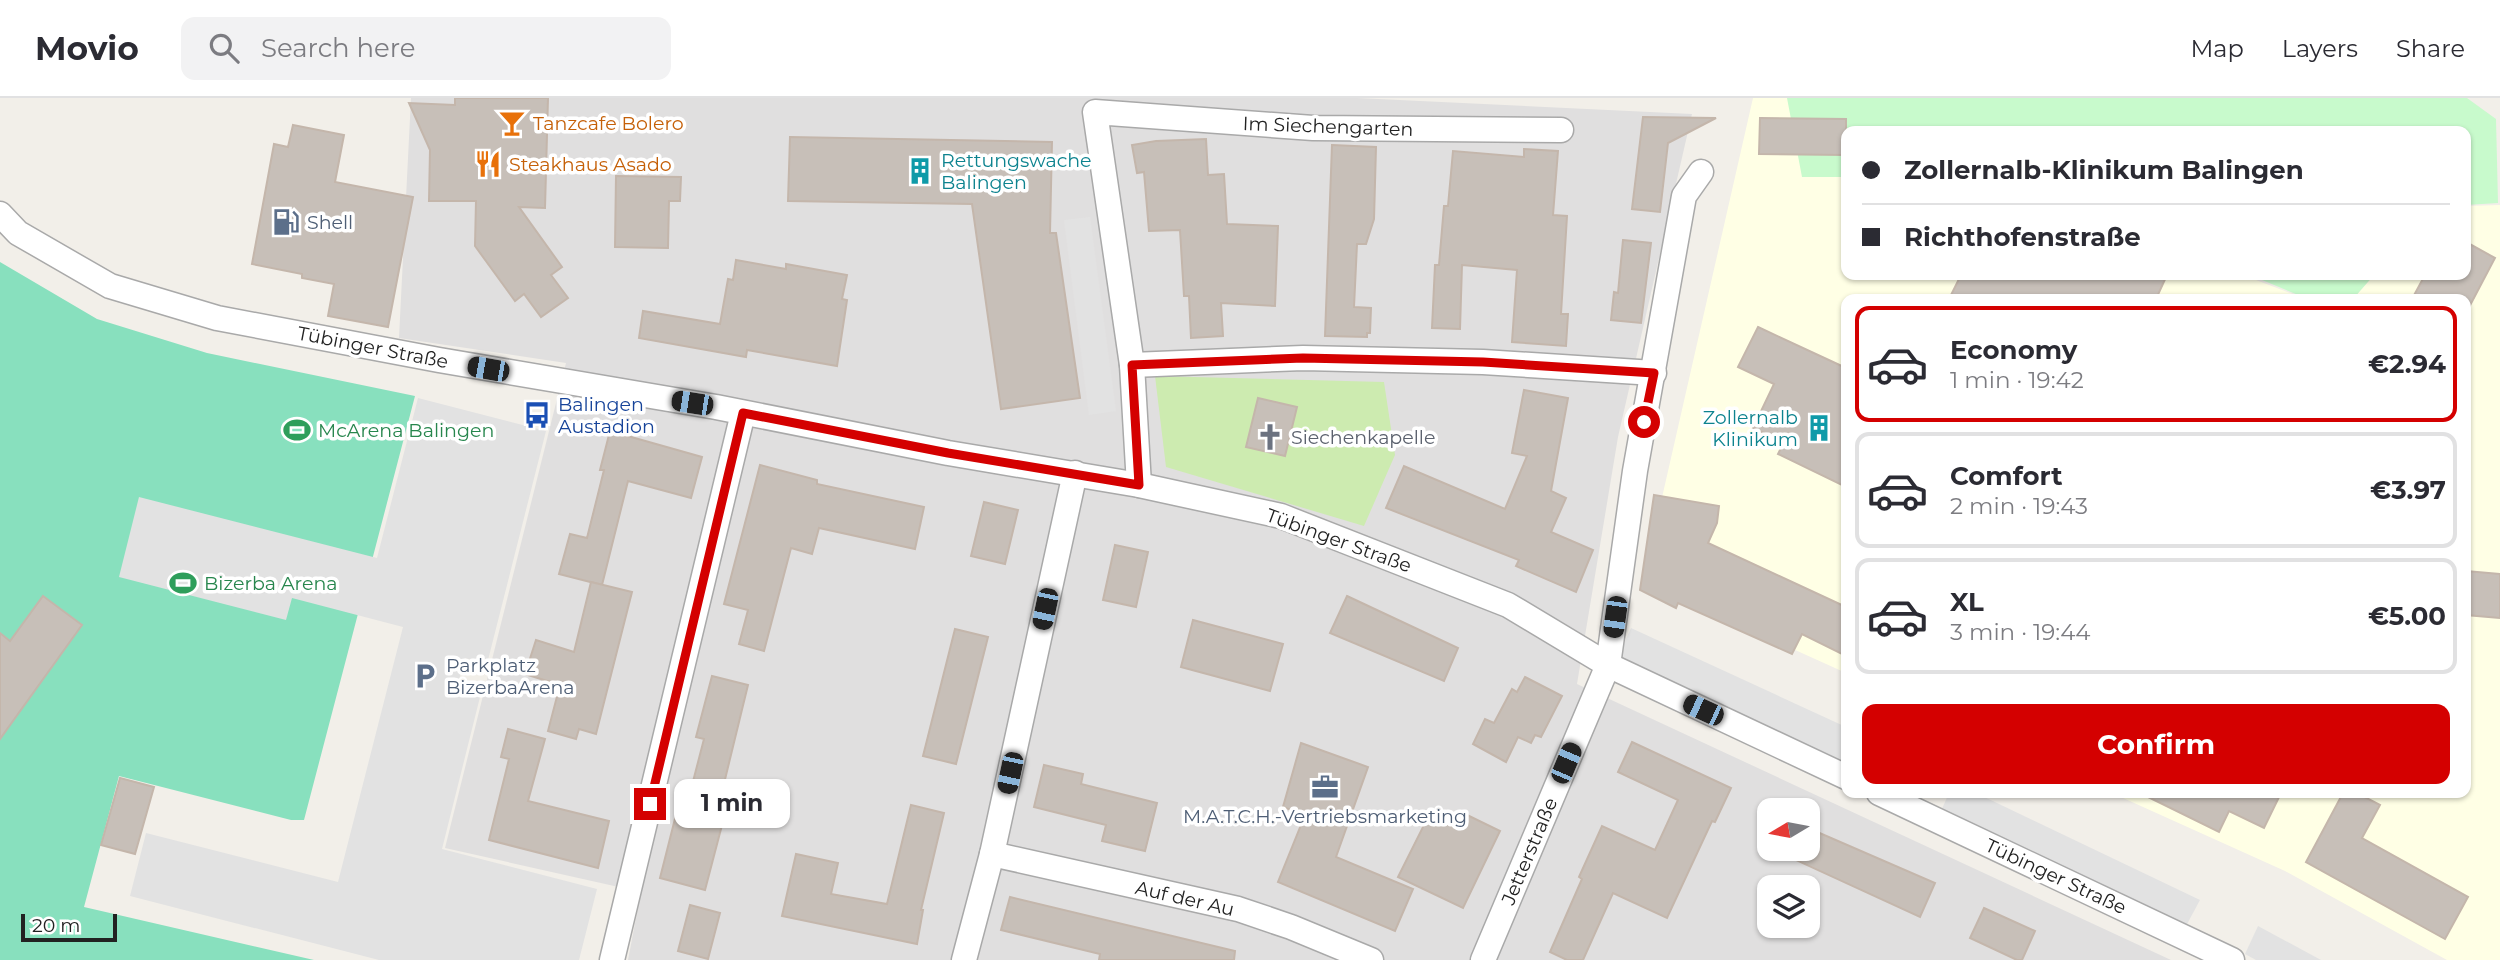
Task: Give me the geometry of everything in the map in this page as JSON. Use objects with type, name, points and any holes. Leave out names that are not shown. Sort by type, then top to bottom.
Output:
[{"type":"street","name":"Im Siechengarten","points":[[1132,365],[1094,112],[1313,128],[1562,130]]},
{"type":"street","points":[[1608,665],[1635,471],[1684,196],[1701,172]]},
{"type":"street","name":"Tübinger Straße","points":[[0,214],[18,233],[110,286],[217,318],[743,413],[948,453],[1075,473],[1281,516],[1508,605],[1608,665],[1841,775]]},
{"type":"street","points":[[1139,485],[1132,365],[1303,358],[1483,362],[1654,373]]},
{"type":"street","points":[[612,960],[743,413]]},
{"type":"street","points":[[964,960],[992,854],[1075,473]]},
{"type":"street","name":"Jetterstraße","points":[[1483,960],[1608,665]]},
{"type":"street","name":"Tübinger Straße","points":[[1890,798],[2232,960]]},
{"type":"street","name":"Auf der Au","points":[[992,854],[1238,909],[1291,926],[1371,960]]},
{"type":"shaded area","points":[[411,98],[1357,98],[1692,114],[1618,437],[1577,684],[2171,960],[628,960],[641,892],[445,848],[566,363],[399,338]]},
{"type":"shaded area","points":[[1753,98],[1794,98],[1841,128],[1841,280],[2256,280],[2293,294],[1841,294],[1841,671],[1643,581]]},
{"type":"shaded area","points":[[2500,205],[2500,960],[2447,960],[2285,871],[2123,798],[2471,798],[2471,294],[2357,294],[2370,280],[2471,280],[2471,206]]},
{"type":"shaded area","points":[[1090,217],[1116,411],[1089,415],[1064,220]]},
{"type":"shaded area","name":"Parkplatz BizerbaArena","points":[[418,398],[546,431],[487,664],[465,658],[457,687],[481,693],[442,849],[597,889],[579,960],[379,960],[130,896],[146,833],[338,882],[403,627],[292,598],[286,620],[119,577],[139,497],[377,558]]},
{"type":"shaded area","points":[[1631,628],[1841,725],[1841,768],[1615,663]]},
{"type":"shaded area","points":[[1947,798],[1986,798],[2200,900],[2186,926],[1941,811]]},
{"type":"shaded area","points":[[2258,926],[2321,960],[2256,960],[2245,954]]},
{"type":"green space","points":[[1787,98],[2467,98],[2496,119],[2498,203],[2471,205],[2471,126],[1841,126],[1841,177],[1802,177]]},
{"type":"green space","name":"Bizerba Arena","points":[[0,262],[97,319],[207,353],[415,396],[304,820],[291,820],[119,776],[84,907],[314,960],[0,960],[0,681],[23,650],[0,633]]},
{"type":"green space","points":[[2262,280],[2370,280],[2357,294],[2296,294]]},
{"type":"green space","points":[[1155,376],[1384,382],[1395,455],[1364,526],[1166,467]]},
{"type":"building","name":"Steakhaus Asado","points":[[455,98],[548,98],[545,208],[519,207],[562,267],[551,275],[568,298],[541,317],[524,294],[515,301],[475,246],[476,201],[429,201],[430,150],[409,103],[455,105]]},
{"type":"building","points":[[1643,117],[1716,118],[1668,143],[1660,212],[1632,209]]},
{"type":"building","points":[[1760,118],[1846,119],[1846,126],[1841,126],[1841,155],[1759,154]]},
{"type":"building","points":[[293,125],[344,135],[335,182],[413,197],[388,327],[328,316],[334,284],[302,278],[302,274],[252,264],[274,144],[288,147]]},
{"type":"building","points":[[790,137],[1052,142],[1050,233],[1056,233],[1080,398],[1001,409],[972,204],[788,201]]},
{"type":"building","points":[[1206,139],[1208,175],[1224,174],[1227,224],[1278,226],[1275,306],[1221,303],[1223,336],[1191,338],[1189,296],[1184,296],[1180,230],[1149,231],[1144,172],[1137,173],[1132,145]]},
{"type":"building","points":[[1332,145],[1376,147],[1374,219],[1366,244],[1357,244],[1354,307],[1371,308],[1370,333],[1367,333],[1367,337],[1325,336]]},
{"type":"building","points":[[1524,149],[1558,151],[1553,215],[1567,216],[1561,314],[1568,314],[1566,346],[1512,342],[1517,270],[1462,265],[1460,329],[1432,328],[1435,265],[1439,265],[1444,206],[1448,206],[1453,151],[1524,157]]},
{"type":"building","points":[[616,176],[681,177],[680,201],[669,201],[668,248],[615,247]]},
{"type":"building","points":[[1623,240],[1651,243],[1641,323],[1611,320],[1614,292],[1618,293]]},
{"type":"building","points":[[2471,245],[2495,258],[2471,304],[2471,294],[2415,294],[2422,280],[2471,280]]},
{"type":"building","points":[[736,260],[786,269],[786,264],[847,275],[842,299],[847,300],[837,366],[747,350],[746,357],[639,338],[643,311],[720,324],[728,279],[733,280]]},
{"type":"building","points":[[1958,280],[2165,280],[2158,294],[1952,294]]},
{"type":"building","points":[[1758,327],[1841,366],[1841,485],[1778,454],[1784,442],[1753,428],[1774,384],[1738,367]]},
{"type":"building","points":[[1524,390],[1568,398],[1551,491],[1566,498],[1551,532],[1593,550],[1576,592],[1516,566],[1519,560],[1386,508],[1404,466],[1505,509],[1527,456],[1512,453]]},
{"type":"building","points":[[1258,398],[1297,407],[1285,456],[1246,447]]},
{"type":"building","points":[[610,431],[702,457],[691,498],[628,481],[602,585],[559,574],[570,534],[587,538],[604,470],[600,470]]},
{"type":"building","points":[[760,465],[817,480],[817,484],[924,507],[915,549],[819,528],[812,554],[791,548],[764,651],[739,644],[748,610],[724,604]]},
{"type":"building","points":[[1654,495],[1719,506],[1717,523],[1708,543],[1841,605],[1841,654],[1802,634],[1792,654],[1678,603],[1676,608],[1640,590]]},
{"type":"building","points":[[984,502],[1018,510],[1005,564],[971,556]]},
{"type":"building","points":[[1115,545],[1148,552],[1136,607],[1103,600]]},
{"type":"building","points":[[2471,571],[2500,574],[2500,618],[2471,615]]},
{"type":"building","points":[[591,582],[632,592],[596,734],[579,729],[576,739],[548,731],[560,685],[525,674],[536,640],[574,652]]},
{"type":"building","points":[[43,596],[82,625],[0,739],[0,633],[10,641]]},
{"type":"building","points":[[1347,596],[1458,648],[1444,681],[1330,633]]},
{"type":"building","points":[[1193,620],[1283,644],[1270,691],[1181,667]]},
{"type":"building","points":[[955,629],[988,637],[956,764],[923,756]]},
{"type":"building","points":[[712,676],[748,685],[719,804],[727,806],[705,890],[660,878],[681,795],[689,797],[704,739],[696,737]]},
{"type":"building","points":[[1525,677],[1562,696],[1541,737],[1535,735],[1531,743],[1518,737],[1506,762],[1473,744],[1485,719],[1494,723],[1512,689],[1517,692]]},
{"type":"building","points":[[508,729],[545,739],[528,801],[609,821],[598,868],[489,840],[509,759],[501,757]]},
{"type":"building","points":[[1632,742],[1731,788],[1715,822],[1712,821],[1667,918],[1613,893],[1583,960],[1567,960],[1550,952],[1602,826],[1655,850],[1678,800],[1618,772]]},
{"type":"building","points":[[1301,743],[1368,767],[1336,857],[1413,889],[1395,931],[1278,882],[1305,815],[1283,807]]},
{"type":"building","points":[[1044,765],[1083,774],[1081,784],[1157,803],[1145,851],[1102,841],[1106,825],[1034,807]]},
{"type":"building","points":[[120,778],[154,787],[135,854],[101,845]]},
{"type":"building","points":[[2150,798],[2279,798],[2264,828],[2229,811],[2219,832]]},
{"type":"building","points":[[2340,798],[2367,798],[2380,805],[2362,838],[2468,897],[2445,939],[2306,862]]},
{"type":"building","points":[[911,805],[944,813],[921,910],[917,944],[782,916],[796,854],[838,863],[831,894],[887,904]]},
{"type":"building","points":[[1465,814],[1500,831],[1463,908],[1398,877],[1429,815],[1458,829]]},
{"type":"building","points":[[1820,833],[1935,883],[1920,917],[1798,861],[1820,861]]},
{"type":"building","points":[[1010,897],[1235,951],[1234,960],[1099,960],[1100,954],[1001,930]]},
{"type":"building","points":[[690,905],[720,913],[708,959],[678,951]]},
{"type":"building","points":[[1984,908],[2035,931],[2022,960],[1970,938]]},
{"type":"place","name":"Tanzcafe Bolero","points":[[512,123]]},
{"type":"place","name":"Steakhaus Asado","points":[[488,164]]},
{"type":"place","name":"Rettungswache Balingen","points":[[920,171]]},
{"type":"place","name":"Shell","points":[[286,222]]},
{"type":"place","name":"Balingen Austadion","points":[[537,415]]},
{"type":"place","name":"Zollernalb Klinikum","points":[[1819,428]]},
{"type":"place","name":"McArena Balingen","points":[[297,430]]},
{"type":"place","name":"Siechenkapelle","points":[[1270,437]]},
{"type":"place","name":"Bizerba Arena","points":[[183,583]]},
{"type":"place","name":"Parkplatz BizerbaArena","points":[[425,676]]},
{"type":"place","name":"M.A.T.C.H.-Vertriebsmarketing","points":[[1325,787]]},
{"type":"route","points":[[650,804],[743,413],[948,453],[1139,485],[1132,365],[1303,358],[1483,362],[1654,373],[1644,422]]}]
